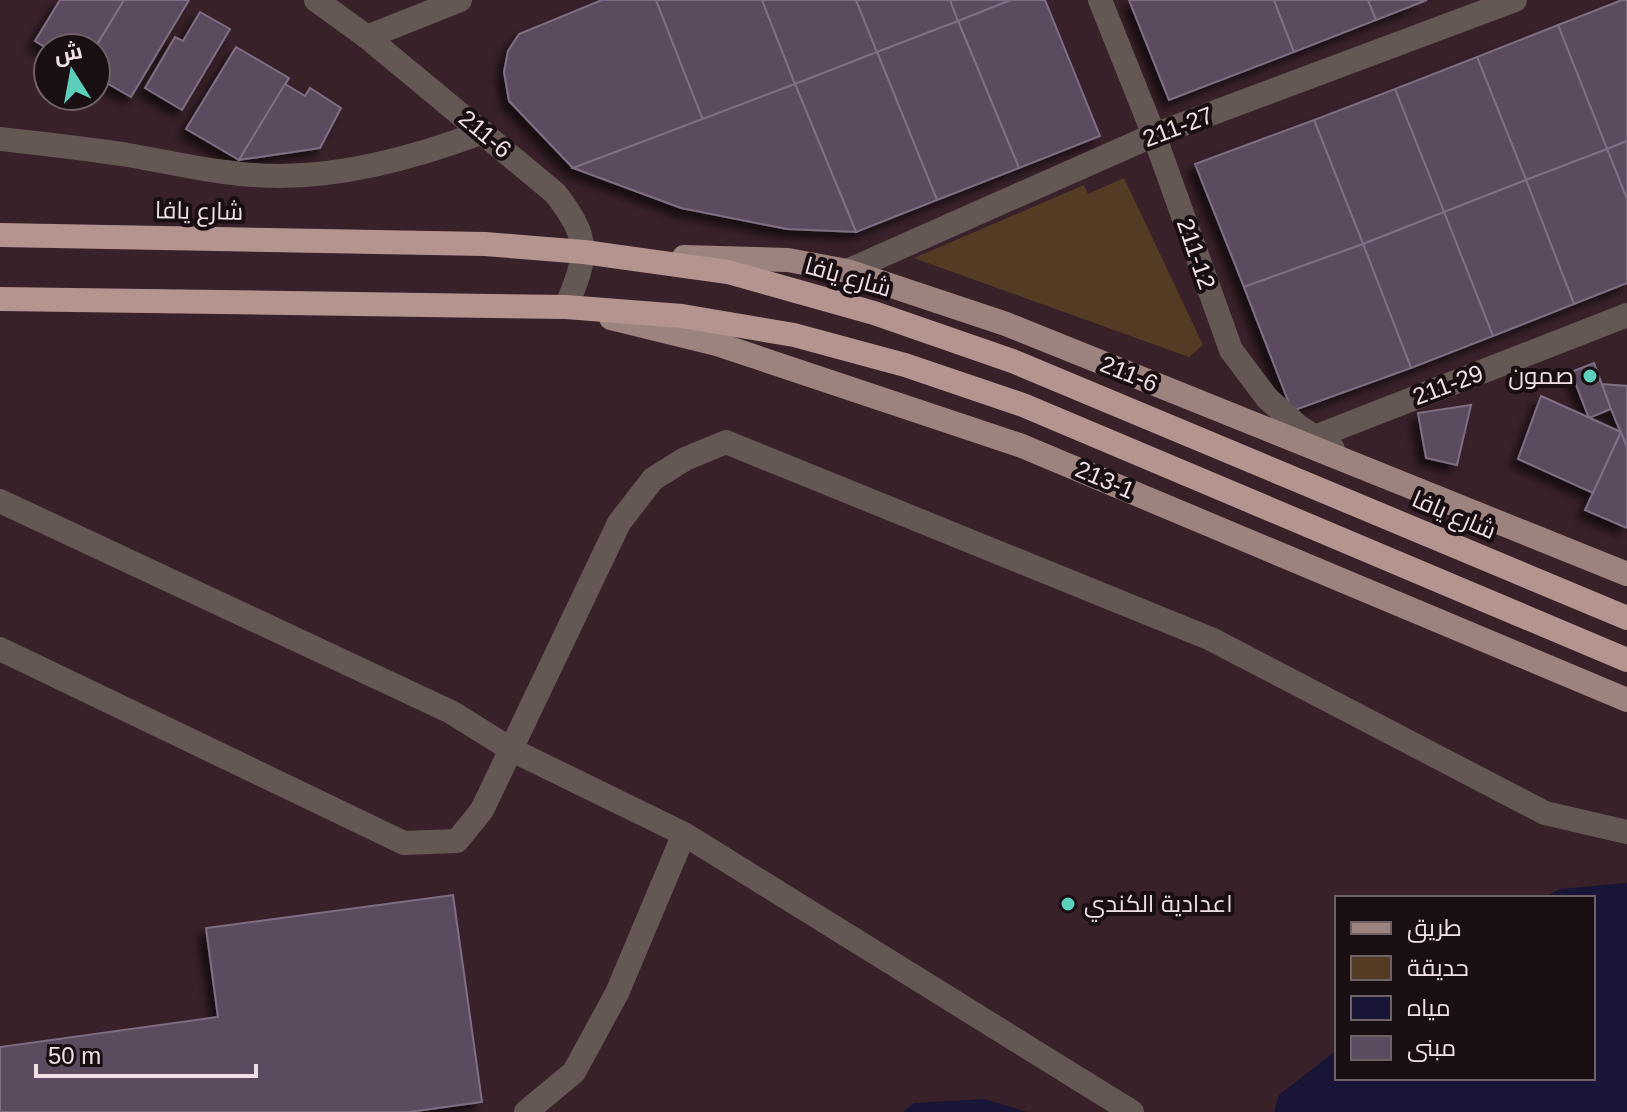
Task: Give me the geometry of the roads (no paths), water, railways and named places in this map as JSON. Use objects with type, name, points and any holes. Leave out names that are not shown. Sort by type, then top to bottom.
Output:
[{"type":"highway","name":"شارع يافا","points":[[0,235],[485,244],[584,252],[728,272],[874,313],[1001,357],[1627,618]]},
{"type":"highway","points":[[1,300],[566,307],[682,316],[794,335],[905,365],[1023,405],[1623,658]]},
{"type":"main road","name":"211-6","points":[[612,256],[788,260],[847,271],[1006,324],[1627,574]]},
{"type":"main road","name":"213-1","points":[[566,307],[717,344],[1022,446],[1627,700]]},
{"type":"street","name":"211-6","points":[[316,0],[367,37],[555,193],[572,215],[584,252]]},
{"type":"street","points":[[367,37],[460,0]]},
{"type":"street","name":"211-12","points":[[1100,0],[1154,135],[1231,350],[1267,398],[1298,426],[1355,464]]},
{"type":"street","name":"211-27","points":[[847,271],[1154,135],[1515,0]]},
{"type":"street","points":[[0,139],[130,156],[209,171],[284,176],[392,160],[483,132]]},
{"type":"street","points":[[566,307],[583,265],[584,252]]},
{"type":"street","name":"211-29","points":[[1315,437],[1627,315]]},
{"type":"street","points":[[0,649],[404,843],[457,841],[482,810],[619,523],[653,479],[685,459],[726,442],[1211,639],[1545,813],[1627,832]]},
{"type":"street","points":[[0,501],[451,712],[512,750],[684,834],[1132,1112]]},
{"type":"street","points":[[526,1112],[574,1072],[617,993],[684,834]]},
{"type":"water","points":[[1627,883],[1627,1112],[1274,1112],[1279,1095],[1335,1052],[1335,1080],[1595,1080],[1595,896],[1547,896],[1560,889]]},
{"type":"water","points":[[984,1099],[1027,1112],[903,1112],[914,1103]]},
{"type":"place","name":"صمون","points":[[1590,376]]},
{"type":"place","name":"اعدادية الكندي","points":[[1068,904]]}]
